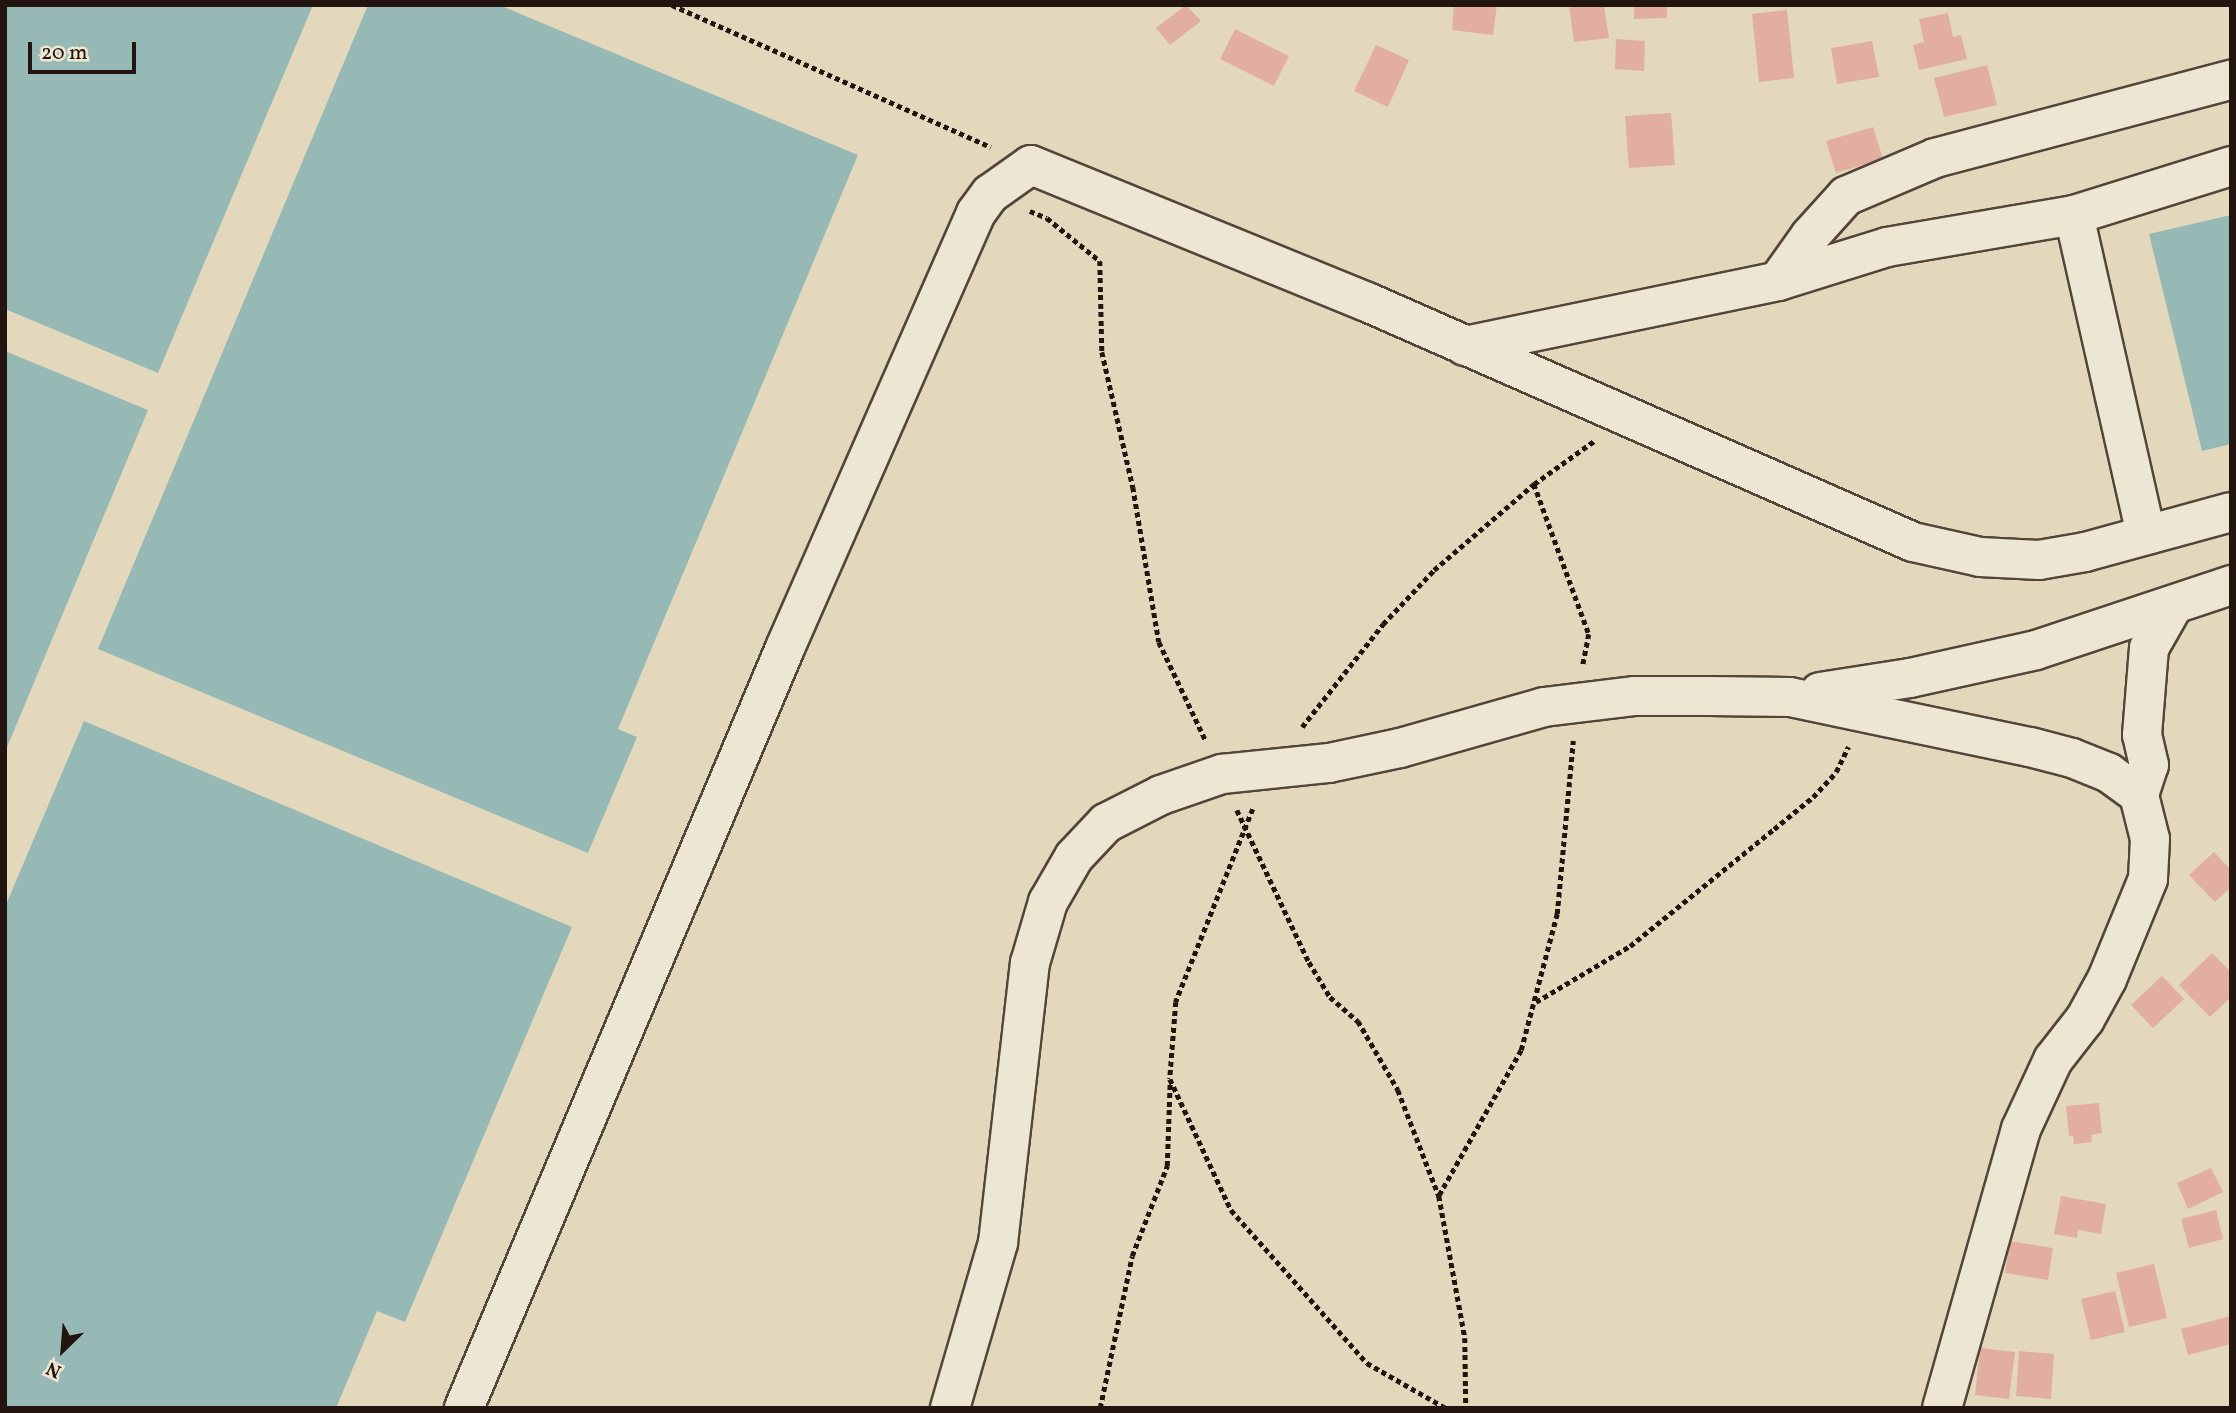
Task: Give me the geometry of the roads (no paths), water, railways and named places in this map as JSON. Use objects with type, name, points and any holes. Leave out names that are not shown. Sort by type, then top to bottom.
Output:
[{"type":"street","points":[[1778,281],[1810,236],[1846,196],[1935,158],[2231,80]]},
{"type":"street","points":[[464,1408],[785,648],[976,213],[990,194],[1031,165],[1465,346],[1913,542],[1980,557],[2039,560],[2085,552],[2231,513]]},
{"type":"street","points":[[1465,346],[1778,281],[1887,247],[2074,215],[2231,166]]},
{"type":"street","points":[[2074,215],[2146,535]]},
{"type":"street","points":[[1790,697],[1962,668],[2036,650],[2231,585]]},
{"type":"street","points":[[1942,1408],[2021,1129],[2053,1060],[2085,1019],[2107,979],[2148,880],[2150,839],[2139,795],[2149,765],[2142,735],[2148,648],[2173,606]]},
{"type":"street","points":[[950,1408],[998,1243],[1030,963],[1048,902],[1074,857],[1106,823],[1161,795],[1222,774],[1267,771],[1400,748],[1544,707],[1635,696],[1790,697],[1862,710],[2072,758],[2109,773],[2139,795]]},
{"type":"water","points":[[5,5],[313,5],[158,373],[5,309]]},
{"type":"water","points":[[368,5],[499,5],[858,155],[618,729],[637,737],[588,853],[98,649]]},
{"type":"water","points":[[2231,215],[2231,444],[2202,451],[2149,234]]},
{"type":"water","points":[[5,351],[148,410],[5,752]]},
{"type":"water","points":[[84,721],[572,927],[405,1322],[377,1311],[336,1408],[5,1408],[5,907]]}]
